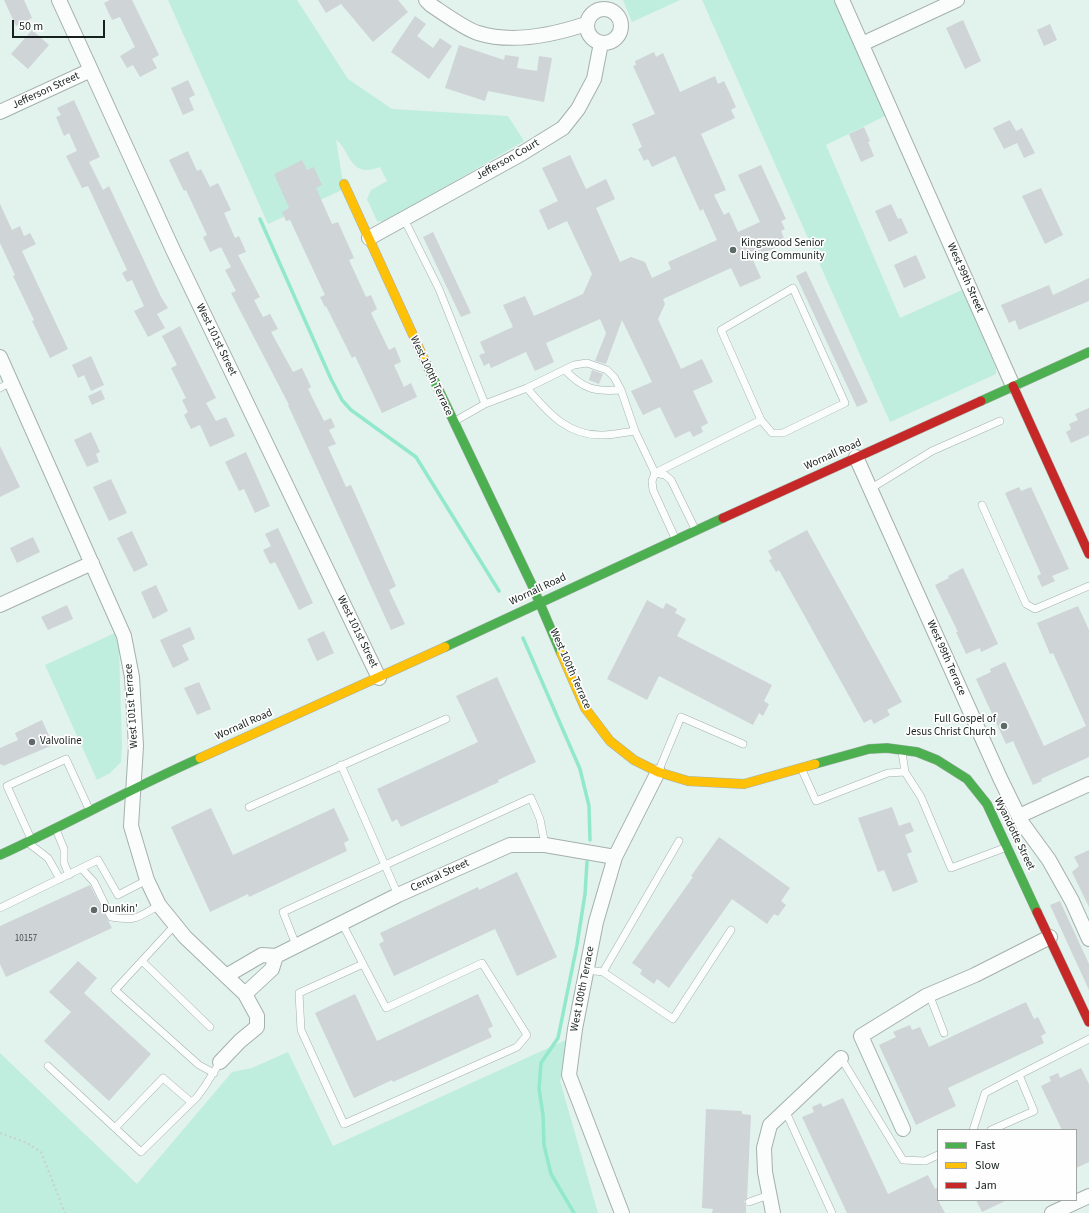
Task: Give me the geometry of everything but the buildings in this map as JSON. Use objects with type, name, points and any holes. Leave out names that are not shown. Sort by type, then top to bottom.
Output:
[{"type":"street","name":"West 101st Street","points":[[59,0],[176,257],[379,678]]},
{"type":"street","points":[[426,0],[431,5],[477,33],[502,38],[558,33],[586,24]]},
{"type":"street","name":"West 99th Street","points":[[842,0],[1089,554]]},
{"type":"street","points":[[862,44],[957,0]]},
{"type":"street","points":[[607,4],[618,16],[621,22],[621,30],[613,40],[602,43],[590,37],[586,24],[593,12],[601,9],[607,4]]},
{"type":"street","name":"Jefferson Court","points":[[369,238],[521,154],[563,128],[578,109],[594,80],[602,43]]},
{"type":"street","name":"Jefferson Street","points":[[0,112],[91,70]]},
{"type":"street","name":"West 100th Terrace","points":[[344,184],[453,422],[540,603],[585,708],[610,741],[634,760],[658,772],[615,857],[596,922],[575,1029],[570,1075],[583,1115],[622,1213]]},
{"type":"street","name":"Wornall Road","points":[[0,855],[56,829],[135,787],[379,678],[696,530],[1089,352]]},
{"type":"street","name":"West 101st Terrace","points":[[0,357],[6,385],[92,562],[124,636],[132,677],[136,746],[132,826],[148,880],[159,905],[175,925],[245,994],[257,1016],[257,1027],[240,1041],[217,1067]]},
{"type":"street","name":"West 99th Terrace","points":[[856,457],[1000,778],[1019,816],[1049,860],[1072,901],[1089,939]]},
{"type":"street","points":[[0,605],[92,562]]},
{"type":"street","name":"Wyandotte Street","points":[[658,772],[688,781],[744,784],[869,749],[887,748],[917,752],[938,760],[968,779],[987,804],[1089,1022]]},
{"type":"street","points":[[1019,816],[1089,784]]},
{"type":"street","name":"Central Street","points":[[226,976],[262,955],[276,956],[398,896],[510,845],[545,846],[615,857]]},
{"type":"street","points":[[903,1129],[860,1036],[928,994],[974,975],[1050,937]]},
{"type":"street","points":[[245,994],[272,969],[276,956]]},
{"type":"street","points":[[773,1213],[764,1172],[764,1148],[770,1125],[841,1058]]},
{"type":"street","points":[[1052,1213],[1089,1196]]},
{"type":"lane","points":[[404,219],[439,289],[485,404]]},
{"type":"lane","points":[[793,288],[845,403],[783,433],[772,433],[761,420],[721,330],[793,288]]},
{"type":"lane","points":[[453,422],[485,404],[528,388],[574,365],[587,363],[607,370],[614,377],[621,390],[635,431],[655,473]]},
{"type":"lane","points":[[565,370],[575,380],[588,388],[598,391],[621,390]]},
{"type":"lane","points":[[528,388],[548,412],[558,420],[582,434],[604,436],[635,431]]},
{"type":"lane","points":[[676,540],[652,490],[652,481],[655,473],[761,420]]},
{"type":"lane","points":[[870,489],[932,451],[1000,421]]},
{"type":"lane","points":[[655,473],[664,475],[671,480],[696,530]]},
{"type":"lane","points":[[982,505],[1026,604],[1035,609],[1089,586]]},
{"type":"lane","points":[[658,772],[681,716],[743,744]]},
{"type":"lane","points":[[249,807],[446,719]]},
{"type":"lane","points":[[901,750],[904,772],[921,796],[951,868],[1007,847]]},
{"type":"lane","points":[[60,880],[48,858],[29,841],[7,786],[66,759],[90,811]]},
{"type":"lane","points":[[341,765],[398,896]]},
{"type":"lane","points":[[801,768],[816,801],[888,773],[904,772]]},
{"type":"lane","points":[[296,945],[283,912],[531,798],[540,819],[545,846]]},
{"type":"lane","points":[[56,829],[64,849],[64,863],[69,875]]},
{"type":"lane","points":[[603,972],[679,841]]},
{"type":"lane","points":[[0,908],[60,880],[98,860],[118,895],[148,880]]},
{"type":"lane","points":[[82,869],[94,882],[111,917],[127,920],[140,918],[159,905]]},
{"type":"lane","points":[[342,923],[386,1008],[482,963],[527,1035],[517,1046],[344,1124],[301,1030],[299,993],[363,964]]},
{"type":"lane","points":[[48,1066],[141,1152],[206,1086],[217,1067],[199,1064],[115,990],[175,925]]},
{"type":"lane","points":[[587,970],[603,972],[673,1019],[731,930]]},
{"type":"lane","points":[[142,961],[210,1026]]},
{"type":"lane","points":[[928,994],[944,1033]]},
{"type":"lane","points":[[974,1129],[985,1093],[1089,1039]]},
{"type":"lane","points":[[841,1058],[903,1160],[925,1161],[937,1155]]},
{"type":"lane","points":[[993,1129],[1034,1112],[1019,1076]]},
{"type":"lane","points":[[115,1128],[163,1078],[191,1102]]},
{"type":"lane","points":[[785,1110],[832,1213]]},
{"type":"lane","points":[[749,1202],[769,1195]]},
{"type":"path","points":[[0,1133],[27,1143],[41,1152],[65,1213]]},
{"type":"green space","points":[[168,0],[297,0],[348,79],[392,109],[508,116],[524,141],[385,222],[377,221],[367,199],[371,190],[387,181],[380,167],[367,170],[356,166],[352,163],[336,140],[344,189],[268,224]]},
{"type":"green space","points":[[623,0],[680,0],[632,22]]},
{"type":"green space","points":[[702,0],[835,0],[887,115],[826,145],[900,318],[962,290],[996,368],[996,374],[890,422]]},
{"type":"green space","points":[[115,633],[119,650],[122,747],[121,762],[110,773],[97,780],[45,665]]},
{"type":"green space","points":[[568,1039],[560,1081],[598,1213],[0,1213],[0,1053],[137,1184],[232,1072],[252,1068],[288,1052],[333,1146]]},
{"type":"waterway","points":[[260,219],[331,379],[342,400],[351,410],[416,457],[499,591]]},
{"type":"waterway","points":[[523,638],[580,769],[589,806],[590,840]]},
{"type":"waterway","points":[[574,1213],[551,1174],[544,1145],[543,1115],[539,1089],[541,1063],[558,1038],[577,945],[585,894],[587,862]]},
{"type":"traffic: fast","points":[[981,401],[1089,352]]},
{"type":"traffic: fast","points":[[424,359],[532,585],[561,653]]},
{"type":"traffic: fast","points":[[445,647],[723,518]]},
{"type":"traffic: fast","points":[[815,764],[869,749],[887,748],[917,752],[937,760],[967,779],[987,804],[1037,912]]},
{"type":"traffic: fast","points":[[0,855],[149,781],[200,758]]},
{"type":"traffic: slow","points":[[344,184],[424,359]]},
{"type":"traffic: slow","points":[[200,758],[445,647]]},
{"type":"traffic: slow","points":[[561,653],[585,708],[610,741],[634,760],[658,772],[688,781],[744,784],[815,764]]},
{"type":"traffic: jam","points":[[1013,386],[1089,554]]},
{"type":"traffic: jam","points":[[723,518],[981,401]]},
{"type":"traffic: jam","points":[[1037,912],[1089,1022]]},
{"type":"place","name":"Kingswood Senior Living Community","points":[[733,250]]},
{"type":"place","name":"Full Gospel of Jesus Christ Church","points":[[1004,726]]},
{"type":"place","name":"Valvoline","points":[[32,742]]},
{"type":"place","name":"Dunkin'","points":[[94,910]]}]
